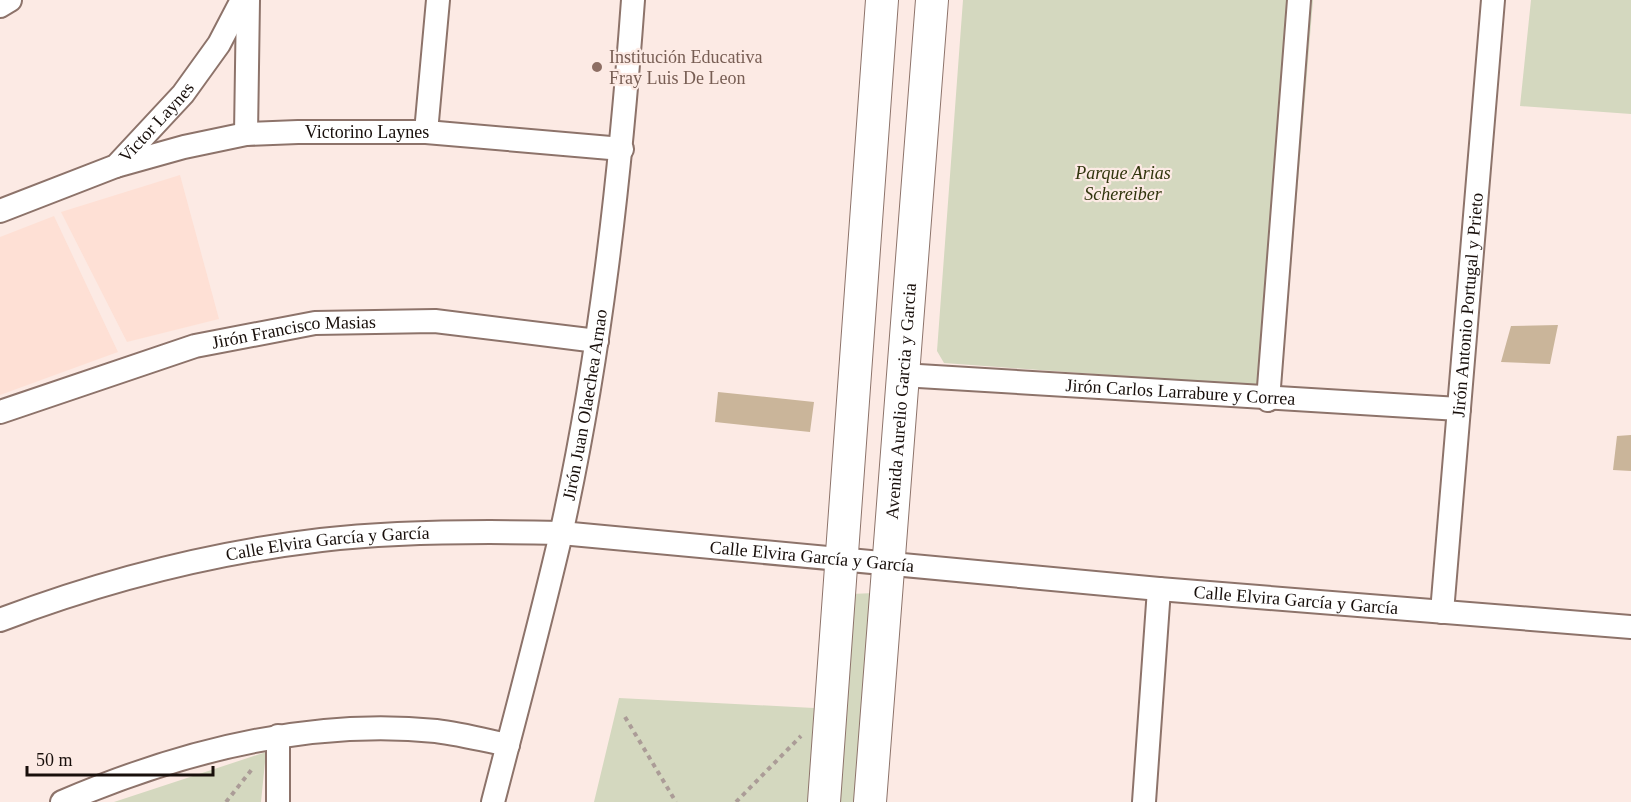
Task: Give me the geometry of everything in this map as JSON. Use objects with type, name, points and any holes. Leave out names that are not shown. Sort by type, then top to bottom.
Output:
[{"type":"main road","points":[[824,802],[882,0]]},
{"type":"main road","name":"Avenida Aurelio Garcia y Garcia","points":[[870,802],[886,564],[932,0]]},
{"type":"street","points":[[0,6],[10,0]]},
{"type":"street","name":"Victor Laynes","points":[[0,211],[116,166],[183,94],[219,44],[242,0]]},
{"type":"street","points":[[246,134],[248,0]]},
{"type":"street","points":[[426,132],[438,0]]},
{"type":"street","name":"Jirón Juan Olaechea Arnao","points":[[493,802],[561,533],[597,341],[622,149],[633,0]]},
{"type":"street","points":[[1268,400],[1299,0]]},
{"type":"street","name":"Jirón Antonio Portugal y Prieto","points":[[1442,612],[1493,0]]},
{"type":"street","name":"Victorino Laynes","points":[[116,166],[184,147],[246,134],[426,132],[622,149]]},
{"type":"street","name":"Jirón Francisco Masias","points":[[0,412],[195,346],[315,323],[435,321],[597,341]]},
{"type":"street","name":"Jirón Carlos Larrabure y Correa","points":[[902,375],[1268,400],[1459,409]]},
{"type":"street","name":"Calle Elvira García y García","points":[[0,620],[65,596],[193,561],[321,540],[470,531],[561,533],[1159,590],[1631,627]]},
{"type":"street","points":[[1144,802],[1159,590]]},
{"type":"street","points":[[62,802],[112,781],[195,753],[278,736],[360,729],[425,731],[508,745]]},
{"type":"street","points":[[278,736],[278,802]]},
{"type":"path","points":[[736,802],[830,707]]},
{"type":"path","points":[[625,717],[676,802]]},
{"type":"shaded area","points":[[180,175],[219,319],[127,342],[61,212]]},
{"type":"shaded area","points":[[54,216],[118,352],[0,395],[0,237]]},
{"type":"green space","name":"Parque Arias Schereiber","points":[[963,0],[1313,0],[1281,388],[944,363],[937,351]]},
{"type":"green space","points":[[1531,0],[1631,0],[1631,114],[1520,106]]},
{"type":"green space","points":[[875,593],[861,802],[839,802],[850,594]]},
{"type":"green space","points":[[619,698],[814,708],[808,802],[594,802]]},
{"type":"green space","points":[[266,752],[261,802],[114,802]]},
{"type":"building","points":[[1558,325],[1550,364],[1501,362],[1511,326]]},
{"type":"building","points":[[718,392],[814,402],[810,432],[715,422]]},
{"type":"building","points":[[1631,435],[1631,471],[1613,470],[1617,436]]},
{"type":"place","name":"Institución Educativa Fray Luis De Leon","points":[[597,67]]}]
